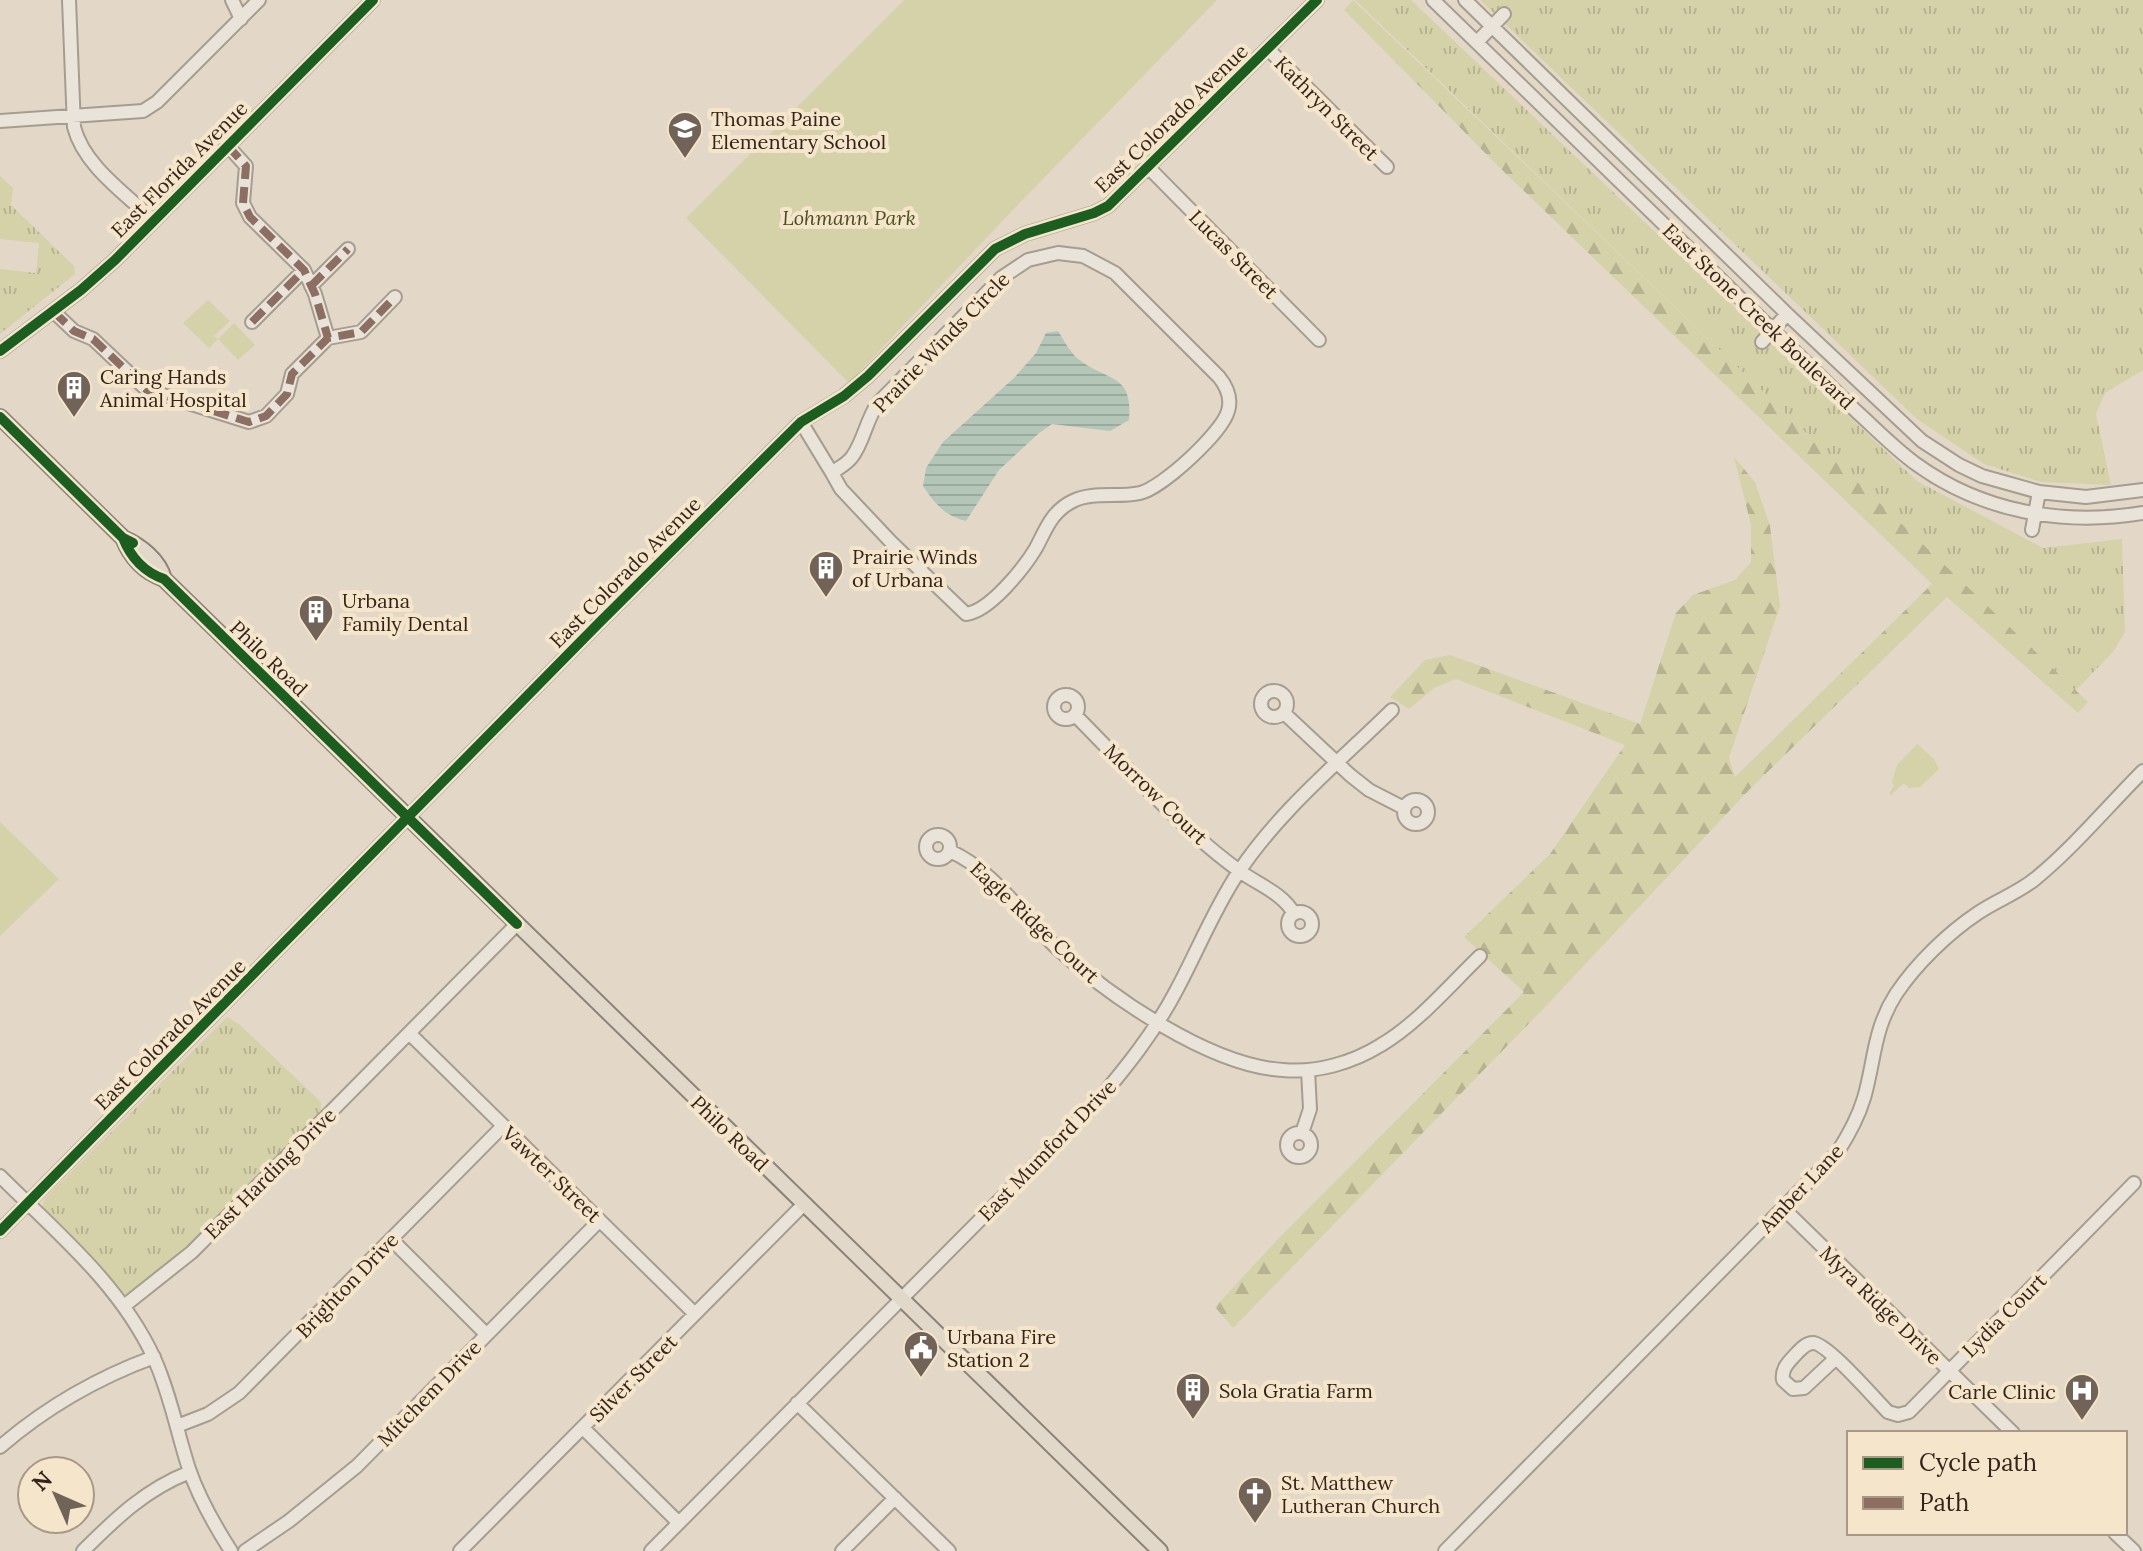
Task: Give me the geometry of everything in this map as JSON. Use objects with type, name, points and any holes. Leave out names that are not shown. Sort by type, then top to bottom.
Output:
[{"type":"main road","name":"Philo Road","points":[[0,417],[123,538],[129,553],[151,575],[164,579],[1160,1551]]},
{"type":"street","points":[[69,0],[77,140],[83,150],[153,220]]},
{"type":"street","points":[[232,0],[241,19]]},
{"type":"street","points":[[0,121],[133,113],[150,108],[259,0]]},
{"type":"street","name":"East Florida Avenue","points":[[0,351],[54,312],[115,260],[373,0]]},
{"type":"street","name":"East Colorado Avenue","points":[[0,1231],[801,422],[844,396],[868,376],[995,249],[1025,234],[1108,206],[1317,0]]},
{"type":"street","name":"East Stone Creek Boulevard","points":[[1433,0],[1867,421],[1918,465],[1961,491],[2035,515],[2093,519],[2143,513]]},
{"type":"street","name":"East Stone Creek Boulevard","points":[[1465,0],[1787,314],[1901,423],[1930,446],[1982,476],[2039,492],[2086,497],[2143,490]]},
{"type":"street","points":[[1477,42],[1504,14]]},
{"type":"street","name":"Kathryn Street","points":[[1268,49],[1387,167]]},
{"type":"street","points":[[228,146],[246,166],[243,203],[250,217],[304,270],[328,338]]},
{"type":"street","name":"Lucas Street","points":[[1149,168],[1319,340]]},
{"type":"street","points":[[311,286],[348,249]]},
{"type":"street","name":"Prairie Winds Circle","points":[[1044,255],[1083,256],[1115,273],[1219,377],[1229,399],[1222,423],[1167,479],[1141,492],[1076,499],[1062,508],[1046,527],[1026,564],[991,601],[974,613],[962,612],[841,489],[832,473],[854,455],[878,403],[1001,278],[1028,260],[1044,255]]},
{"type":"street","points":[[252,322],[304,270]]},
{"type":"street","points":[[54,312],[74,331],[93,339],[147,390],[249,422],[266,416],[287,394],[292,374],[328,338],[361,332],[395,297]]},
{"type":"street","points":[[1762,342],[1787,314]]},
{"type":"street","points":[[801,422],[832,473]]},
{"type":"street","points":[[2032,530],[2039,492]]},
{"type":"street","name":"East Mumford Drive","points":[[651,1551],[1095,1104],[1158,1023],[1239,871],[1271,829],[1392,710]]},
{"type":"street","points":[[1284,713],[1369,790],[1404,808]]},
{"type":"street","name":"Morrow Court","points":[[1075,715],[1197,835],[1239,871],[1284,900],[1294,914]]},
{"type":"street","name":"Amber Lane","points":[[1445,1551],[1827,1165],[1849,1134],[1864,1097],[1876,1036],[1892,1002],[1910,975],[1961,925],[2017,892],[2044,871],[2143,771]]},
{"type":"street","name":"Eagle Ridge Court","points":[[950,851],[987,873],[1037,929],[1070,960],[1158,1023],[1249,1064],[1276,1070],[1308,1070],[1339,1064],[1380,1046],[1480,956]]},
{"type":"street","name":"East Harding Drive","points":[[124,1306],[192,1252],[517,924]]},
{"type":"street","name":"Vawter Street","points":[[409,1033],[695,1314]]},
{"type":"street","points":[[1302,1133],[1310,1109],[1308,1070]]},
{"type":"street","name":"Brighton Drive","points":[[177,1426],[208,1414],[239,1393],[503,1126]]},
{"type":"street","points":[[0,1176],[83,1257],[124,1306],[154,1357],[190,1472],[231,1551]]},
{"type":"street","name":"Lydia Court","points":[[1835,1359],[1888,1412],[1898,1415],[1909,1412],[2134,1183]]},
{"type":"street","name":"Silver Street","points":[[460,1551],[804,1204]]},
{"type":"street","name":"Myra Ridge Drive","points":[[1784,1209],[2011,1431]]},
{"type":"street","name":"Mitchem Drive","points":[[245,1551],[289,1521],[357,1466],[599,1221]]},
{"type":"street","points":[[391,1239],[486,1334]]},
{"type":"street","points":[[0,1447],[70,1396],[154,1357]]},
{"type":"street","points":[[797,1403],[949,1551]]},
{"type":"street","points":[[583,1428],[679,1523]]},
{"type":"street","points":[[83,1551],[111,1522],[145,1495],[169,1480],[190,1472]]},
{"type":"street","points":[[842,1551],[895,1498]]},
{"type":"street","points":[[2117,1535],[2134,1551]]},
{"type":"green space","name":"Lohmann Park","points":[[904,0],[1217,0],[849,383],[686,218]]},
{"type":"green space","points":[[1353,0],[2088,702],[2078,713],[1947,597],[1749,790],[1546,1006],[1233,1328],[1215,1307],[1277,1240],[1524,992],[1464,937],[1550,854],[1625,745],[1456,679],[1434,688],[1409,709],[1390,697],[1425,660],[1450,655],[1640,724],[1676,613],[1693,595],[1735,580],[1751,562],[1751,525],[1734,457],[1755,482],[1770,526],[1780,606],[1729,758],[1735,777],[1932,584],[1498,166],[1344,10]]},
{"type":"green space","points":[[1355,0],[1411,0],[1917,481],[2043,548],[2122,539],[2125,632],[2113,652],[2075,691]]},
{"type":"green space","points":[[1480,0],[2143,0],[2143,370],[2105,393],[2096,414],[2111,485],[2041,482],[1984,464],[1917,419]]},
{"type":"green space","points":[[0,176],[13,188],[11,205],[74,266],[75,274],[0,334],[0,269],[36,273],[39,243],[0,239]]},
{"type":"green space","points":[[208,300],[230,321],[214,336],[218,339],[209,348],[183,323]]},
{"type":"green space","points":[[234,323],[255,345],[238,360],[218,339]]},
{"type":"green space","points":[[1917,744],[1934,759],[1939,769],[1920,787],[1909,788],[1904,783],[1891,795],[1897,765]]},
{"type":"green space","points":[[0,822],[59,879],[0,936]]},
{"type":"green space","points":[[227,1017],[239,1024],[321,1102],[321,1112],[189,1247],[137,1289],[125,1294],[42,1208],[44,1199]]},
{"type":"shaded area","points":[[1058,331],[1077,358],[1122,386],[1127,394],[1129,420],[1110,431],[1052,424],[999,470],[966,521],[952,516],[936,504],[923,486],[926,468],[943,442],[1015,377],[1036,353],[1046,333]]},
{"type":"marked path","points":[[228,146],[246,166],[243,203],[250,217],[304,270],[328,338]]},
{"type":"marked path","points":[[311,286],[348,249]]},
{"type":"marked path","points":[[252,322],[304,270]]},
{"type":"marked path","points":[[54,312],[74,331],[93,339],[147,390],[249,422],[266,416],[287,394],[292,374],[328,338],[361,332],[395,297]]},
{"type":"cycle path","points":[[0,351],[81,290],[115,260],[373,0]]},
{"type":"cycle path","points":[[0,1231],[801,422],[844,396],[868,376],[995,249],[1025,234],[1108,206],[1317,0]]},
{"type":"cycle path","points":[[0,417],[123,538],[133,543]]},
{"type":"cycle path","points":[[123,538],[139,563],[164,579],[517,924]]},
{"type":"place","name":"Thomas Paine Elementary School","points":[[685,160]]},
{"type":"place","name":"Caring Hands Animal Hospital","points":[[74,419]]},
{"type":"place","name":"Prairie Winds of Urbana","points":[[826,599]]},
{"type":"place","name":"Urbana Family Dental","points":[[316,643]]},
{"type":"place","name":"Urbana Fire Station 2","points":[[921,1379]]},
{"type":"place","name":"Sola Gratia Farm","points":[[1193,1421]]},
{"type":"place","name":"Carle Clinic","points":[[2082,1422]]},
{"type":"place","name":"St. Matthew Lutheran Church","points":[[1255,1525]]}]
